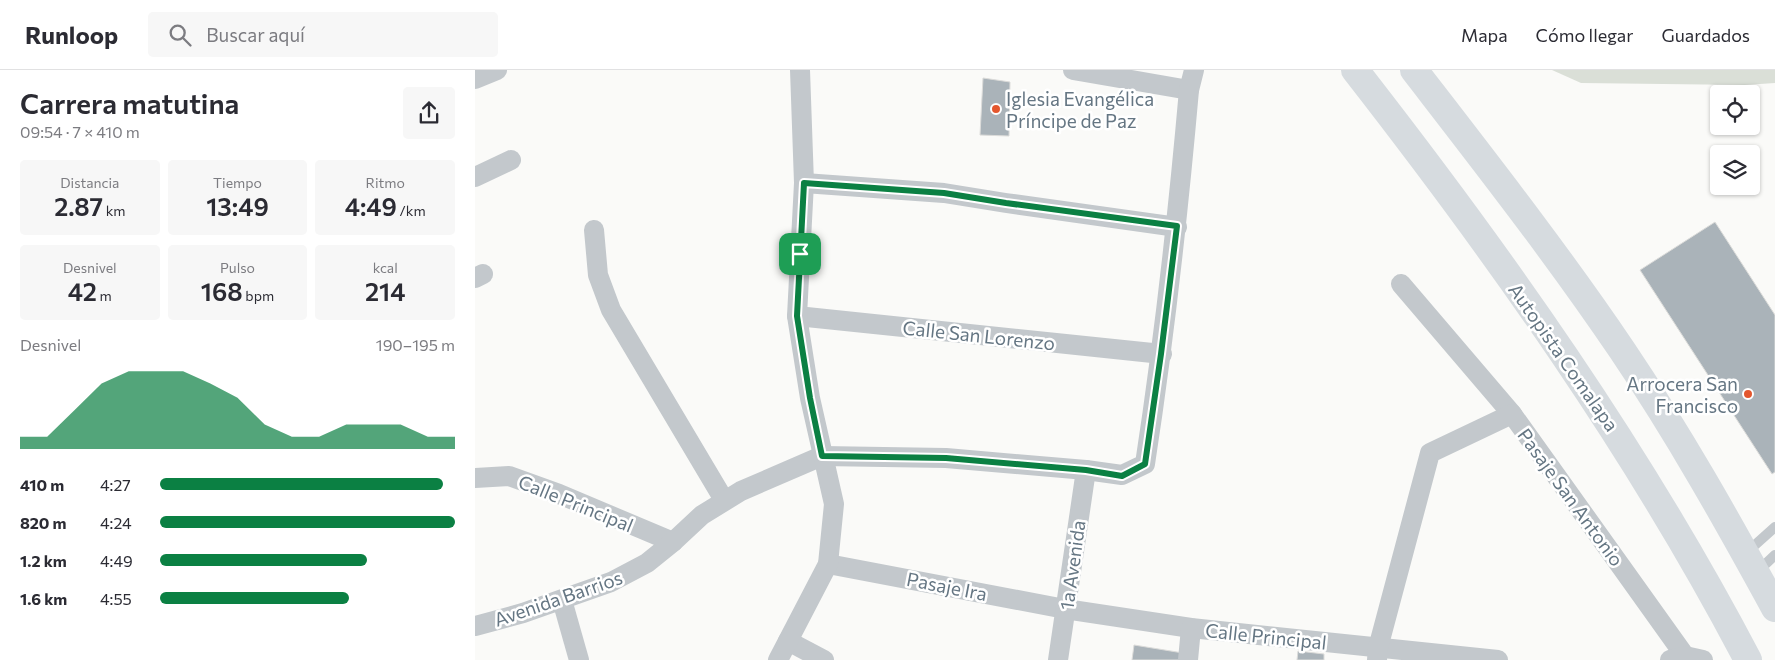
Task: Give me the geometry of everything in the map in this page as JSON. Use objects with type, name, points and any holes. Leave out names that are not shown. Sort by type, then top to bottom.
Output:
[{"type":"highway","name":"Autopista Comalapa","points":[[1355,70],[1421,154],[1535,313],[1631,455],[1702,573],[1748,660]]},
{"type":"highway","points":[[1414,70],[1514,200],[1623,351],[1715,497],[1759,560],[1775,608]]},
{"type":"street","points":[[475,79],[497,70]]},
{"type":"street","points":[[777,660],[829,564],[834,504],[810,398],[797,316],[804,183],[801,70]]},
{"type":"street","points":[[1073,70],[1189,90]]},
{"type":"street","points":[[1161,354],[1177,226],[1189,90],[1194,70]]},
{"type":"street","points":[[475,177],[511,160]]},
{"type":"street","points":[[804,183],[944,193],[1177,226]]},
{"type":"street","points":[[594,230],[598,275],[611,310],[724,500]]},
{"type":"street","points":[[1401,284],[1512,414]]},
{"type":"street","name":"Calle San Lorenzo","points":[[797,316],[1161,354]]},
{"type":"street","name":"Avenida Barrios","points":[[475,626],[562,600],[611,582],[647,563],[702,515],[724,500],[741,490],[822,456],[946,458],[1086,470],[1122,476],[1145,464],[1161,354]]},
{"type":"street","name":"Pasaje San Antonio","points":[[1377,654],[1429,453],[1512,414],[1686,659]]},
{"type":"street","name":"1a Avenida","points":[[1058,660],[1086,470]]},
{"type":"street","name":"Calle Principal","points":[[475,478],[509,476],[559,494],[673,542]]},
{"type":"street","name":"Pasaje Ira","points":[[829,564],[1065,609]]},
{"type":"street","points":[[562,600],[579,660]]},
{"type":"street","name":"Calle Principal","points":[[1065,609],[1377,654],[1498,660]]},
{"type":"street","points":[[1188,660],[1191,628]]},
{"type":"street","points":[[788,641],[824,660]]},
{"type":"lane","points":[[1759,560],[1775,527]]},
{"type":"shaded area","points":[[1552,70],[1775,70],[1775,83],[1745,85],[1581,83]]},
{"type":"building","name":"Iglesia Evangélica Príncipe de Paz","points":[[983,78],[1010,82],[1009,136],[980,135]]},
{"type":"building","name":"Arrocera San Francisco","points":[[1715,222],[1775,315],[1775,472],[1772,474],[1640,270]]},
{"type":"building","points":[[1134,645],[1183,653],[1182,660],[1132,660]]},
{"type":"building","points":[[1298,651],[1324,654],[1324,660],[1297,660]]},
{"type":"place","name":"Iglesia Evangélica Príncipe de Paz","points":[[996,109]]},
{"type":"place","name":"Arrocera San Francisco","points":[[1748,394]]},
{"type":"route","points":[[804,183],[944,193],[1177,226],[1145,464],[1122,476],[1086,470],[946,458],[822,456],[810,398],[797,316],[800,254],[804,183]]}]
